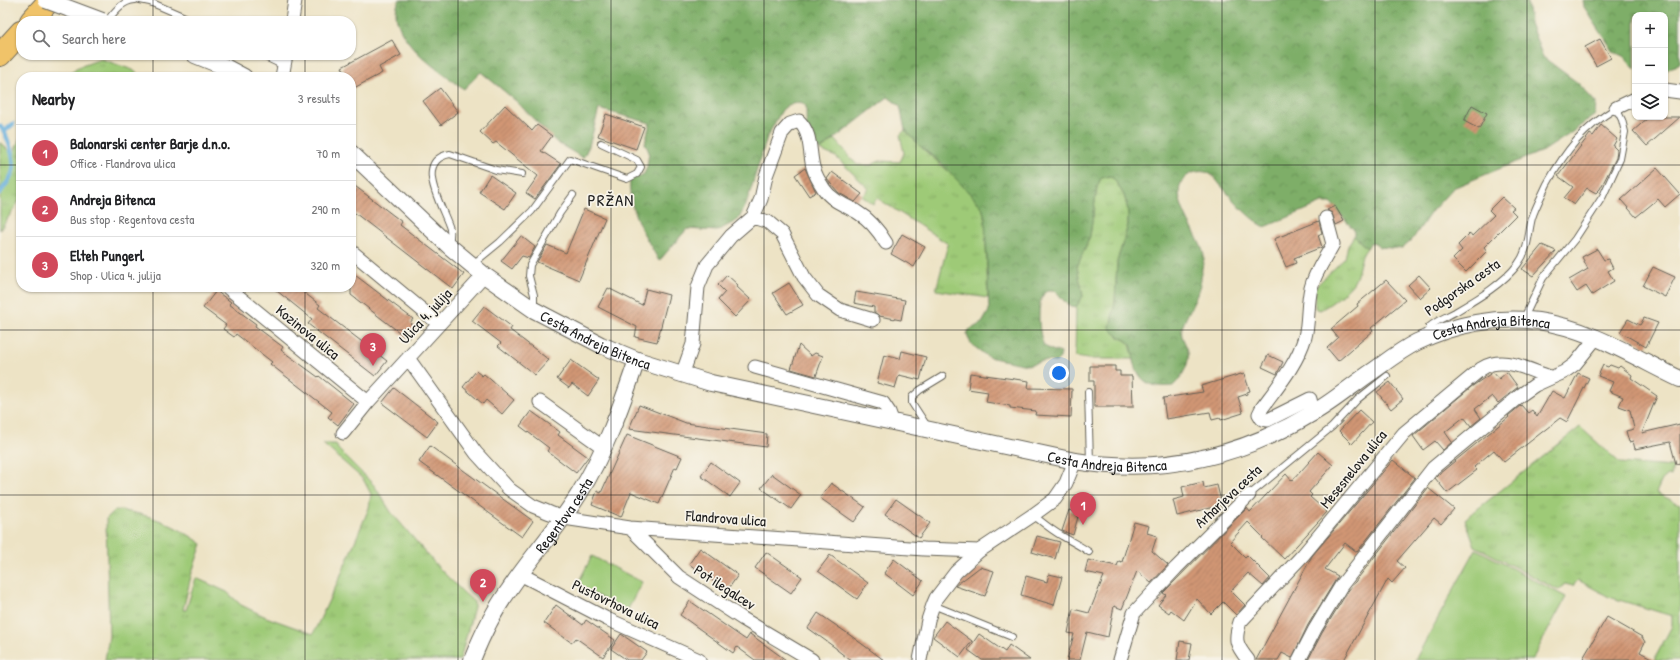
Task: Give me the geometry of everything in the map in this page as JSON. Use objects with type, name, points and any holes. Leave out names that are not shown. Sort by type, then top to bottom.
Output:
[{"type":"highway","points":[[0,55],[16,37]]},
{"type":"street","points":[[293,16],[295,0]]},
{"type":"street","points":[[41,10],[74,16]]},
{"type":"street","points":[[207,60],[235,72]]},
{"type":"street","points":[[1668,90],[1680,92]]},
{"type":"street","name":"Podgorska cesta","points":[[1616,108],[1632,100]]},
{"type":"street","points":[[682,375],[693,344],[698,287],[707,265],[731,236],[753,217],[761,199],[766,176],[782,133],[790,124],[799,121],[806,128],[814,169],[825,190],[839,203],[858,212],[881,235],[886,243]]},
{"type":"street","name":"Cesta Andreja Bitenca","points":[[356,158],[449,246],[484,275],[534,310],[576,333],[637,360],[682,375],[748,392],[1083,462],[1122,466],[1167,465],[1215,456],[1259,441],[1313,413],[1399,353],[1432,335],[1474,323],[1494,320],[1523,320],[1563,326],[1596,338],[1680,379]]},
{"type":"street","points":[[753,217],[768,222],[782,234],[804,277],[818,295],[840,310],[873,320]]},
{"type":"street","points":[[1313,413],[1310,399],[1268,420],[1262,419],[1259,414],[1284,379],[1297,357],[1305,337],[1314,277],[1333,244],[1326,218]]},
{"type":"street","points":[[356,255],[439,324]]},
{"type":"street","name":"Ulica 4. julija","points":[[343,433],[368,402],[484,275]]},
{"type":"street","name":"Kozinova ulica","points":[[233,292],[368,402]]},
{"type":"street","points":[[1299,660],[1315,629],[1341,586],[1433,468],[1522,394],[1550,377],[1564,372],[1575,364],[1596,338]]},
{"type":"street","name":"Flandrova ulica","points":[[408,358],[476,454],[509,489],[533,506],[564,518],[630,528],[924,549],[979,551]]},
{"type":"street","name":"Regentova cesta","points":[[472,660],[496,609],[520,574],[564,518],[591,474],[604,448],[637,360]]},
{"type":"street","name":"Mesesnelova ulica","points":[[1248,660],[1239,650],[1236,635],[1240,622],[1303,555],[1404,432],[1481,369],[1493,364],[1505,363],[1550,377]]},
{"type":"street","points":[[755,367],[883,403],[890,412],[893,423]]},
{"type":"street","points":[[540,402],[604,448]]},
{"type":"street","points":[[923,659],[933,605],[936,598],[956,572],[979,551],[1055,499],[1083,462]]},
{"type":"street","name":"Arharjeva cesta","points":[[1120,660],[1134,613],[1176,568],[1249,495]]},
{"type":"street","name":"Pot ilegalcev","points":[[630,528],[679,577],[743,619],[812,660]]},
{"type":"street","name":"Pustovrhova ulica","points":[[520,574],[607,619],[699,660]]},
{"type":"lane","points":[[111,16],[121,5],[129,0],[135,0]]},
{"type":"lane","points":[[140,0],[150,2],[182,16]]},
{"type":"lane","points":[[271,60],[284,66]]},
{"type":"lane","points":[[1523,320],[1543,278],[1575,239],[1603,196],[1618,165],[1624,144],[1625,132],[1622,120],[1616,108]]},
{"type":"lane","name":"Podgorska cesta","points":[[1432,335],[1429,327],[1480,296],[1510,273],[1519,263],[1530,237],[1532,218],[1538,201],[1559,163],[1582,134],[1597,120],[1616,108]]},
{"type":"lane","points":[[472,265],[500,242],[532,212],[570,159],[627,179],[636,174],[641,167],[637,160],[601,143]]},
{"type":"lane","points":[[449,246],[451,231],[432,184],[432,169],[436,160],[443,155],[450,154],[496,170],[522,174]]},
{"type":"lane","points":[[534,310],[534,295],[529,276],[530,265],[556,220],[573,196]]},
{"type":"lane","points":[[931,431],[912,404],[912,397],[920,390],[943,376]]},
{"type":"lane","name":"Arharjeva cesta","points":[[1249,495],[1332,427],[1358,399],[1387,376]]},
{"type":"lane","points":[[1083,462],[1088,392]]},
{"type":"lane","points":[[1033,515],[1062,536],[1075,542],[1089,552]]},
{"type":"lane","points":[[933,605],[1012,637]]},
{"type":"green space","points":[[399,0],[1527,0],[1530,23],[1543,57],[1578,83],[1596,103],[1595,115],[1545,150],[1453,188],[1431,212],[1412,240],[1402,249],[1380,247],[1375,243],[1370,244],[1367,248],[1354,236],[1354,230],[1331,203],[1322,203],[1265,227],[1242,209],[1210,174],[1200,172],[1187,176],[1181,184],[1179,193],[1181,204],[1201,247],[1204,261],[1199,289],[1182,329],[1182,337],[1188,353],[1187,364],[1183,374],[1173,386],[1158,386],[1152,385],[1143,379],[1136,368],[1131,345],[1115,334],[1110,328],[1115,303],[1117,262],[1128,225],[1128,210],[1124,195],[1114,179],[1110,176],[1101,178],[1097,187],[1090,236],[1077,267],[1083,296],[1076,307],[1067,304],[1059,294],[1053,290],[1049,290],[1045,293],[1041,299],[1039,324],[1042,340],[1044,345],[1048,348],[1061,353],[1060,358],[1056,362],[1043,361],[1027,365],[988,357],[971,344],[967,334],[969,330],[982,323],[989,311],[985,218],[982,207],[942,164],[921,147],[905,130],[900,106],[888,97],[820,150],[808,136],[806,126],[806,106],[801,102],[788,105],[782,110],[767,137],[746,205],[738,220],[717,231],[687,229],[659,261],[638,222],[631,201],[630,190],[630,179],[644,174],[647,167],[649,152],[645,143],[650,123],[599,109],[589,146],[583,158],[556,142],[516,101],[481,72],[464,89],[432,66],[411,46],[403,35],[398,24],[396,12]]},
{"type":"green space","points":[[1583,0],[1680,0],[1680,63],[1668,69],[1668,12],[1632,12],[1632,66],[1623,56],[1614,52],[1584,7]]},
{"type":"green space","points":[[98,60],[104,60],[135,72],[71,72],[76,68]]},
{"type":"green space","points":[[905,130],[921,147],[956,178],[982,207],[985,218],[988,298],[936,290],[948,244],[877,198],[873,204],[862,196],[869,189],[836,157],[820,150],[835,139],[857,165],[871,165],[880,161],[900,162],[904,153],[900,135]]},
{"type":"green space","points":[[0,142],[13,155],[16,148],[16,206],[0,230]]},
{"type":"green space","points":[[1110,176],[1114,179],[1124,195],[1128,210],[1128,225],[1117,262],[1115,303],[1110,328],[1120,338],[1130,344],[1134,359],[1088,359],[1075,357],[1076,307],[1083,296],[1077,267],[1090,236],[1097,187],[1101,178]]},
{"type":"green space","points":[[1354,236],[1367,248],[1362,255],[1355,280],[1344,293],[1329,305],[1320,310],[1315,308],[1315,287],[1345,258],[1348,245]]},
{"type":"green space","points":[[1580,427],[1620,463],[1673,467],[1671,476],[1668,475],[1662,480],[1656,493],[1680,504],[1680,660],[1654,660],[1672,626],[1672,616],[1609,597],[1578,580],[1573,586],[1565,584],[1558,590],[1475,546],[1465,519]]},
{"type":"green space","points":[[323,444],[336,444],[338,449],[374,485],[391,512],[438,567],[474,602],[460,660],[105,660],[109,636],[106,519],[115,510],[139,514],[161,521],[182,531],[202,544],[192,572],[183,610],[186,610],[196,578],[227,592],[241,605],[266,617],[313,634],[340,577],[369,508],[371,494],[363,479]]},
{"type":"green space","points":[[1476,549],[1566,597],[1532,660],[1415,660]]},
{"type":"green space","points":[[592,556],[642,582],[627,611],[577,585]]},
{"type":"building","points":[[1600,39],[1611,58],[1596,66],[1585,47]]},
{"type":"building","points":[[392,40],[401,55],[379,67],[382,73],[356,87],[356,72],[344,72],[342,67]]},
{"type":"building","points":[[440,88],[458,112],[441,125],[423,101]]},
{"type":"building","points":[[505,105],[532,131],[537,125],[552,136],[541,151],[561,164],[535,199],[526,193],[538,176],[496,142],[493,144],[480,132]]},
{"type":"building","points":[[1472,105],[1487,113],[1479,129],[1464,121]]},
{"type":"building","points":[[606,114],[644,127],[636,149],[598,136]]},
{"type":"building","points":[[1668,117],[1680,117],[1647,146],[1633,131],[1646,120],[1668,120]]},
{"type":"building","points":[[1601,125],[1617,139],[1613,146],[1617,150],[1616,158],[1600,189],[1596,193],[1587,188],[1574,205],[1564,198],[1573,187],[1558,176],[1590,134],[1593,136]]},
{"type":"building","points":[[805,168],[816,192],[809,196],[795,175]]},
{"type":"building","points":[[1657,168],[1680,194],[1665,207],[1658,199],[1636,217],[1621,200]]},
{"type":"building","points":[[832,172],[862,194],[855,202],[839,193],[827,179]]},
{"type":"building","points":[[490,175],[516,193],[505,209],[479,192]]},
{"type":"building","points":[[356,187],[402,222],[400,225],[464,274],[453,289],[356,214]]},
{"type":"building","points":[[1502,197],[1514,208],[1511,210],[1516,215],[1484,247],[1487,251],[1466,272],[1453,259],[1462,250],[1458,245],[1470,233],[1472,236],[1494,215],[1489,210]]},
{"type":"building","points":[[1335,206],[1344,221],[1336,225],[1332,213],[1327,210]]},
{"type":"building","points":[[584,209],[605,218],[579,280],[537,262],[547,245],[566,253]]},
{"type":"building","points":[[1319,221],[1322,233],[1318,235],[1322,247],[1294,258],[1296,263],[1286,267],[1274,239]]},
{"type":"building","points":[[902,234],[925,247],[914,267],[891,254]]},
{"type":"building","points":[[521,236],[535,247],[529,258],[522,256],[512,269],[501,261]]},
{"type":"building","points":[[1542,245],[1556,251],[1533,276],[1522,269]]},
{"type":"building","points":[[1597,249],[1604,260],[1608,259],[1613,268],[1608,271],[1614,281],[1592,295],[1586,286],[1577,292],[1569,280],[1588,269],[1582,257]]},
{"type":"building","points":[[1653,267],[1675,277],[1665,297],[1643,286]]},
{"type":"building","points":[[727,275],[751,300],[735,317],[718,300],[725,292],[718,285]]},
{"type":"building","points":[[1419,275],[1431,288],[1420,298],[1408,285]]},
{"type":"building","points":[[356,276],[413,319],[410,323],[416,328],[408,339],[351,295],[351,292],[356,292]]},
{"type":"building","points":[[1386,280],[1405,300],[1371,328],[1373,331],[1338,361],[1327,348],[1338,338],[1331,329],[1358,306],[1357,304]]},
{"type":"building","points":[[789,283],[803,305],[787,314],[773,293]]},
{"type":"building","points":[[608,288],[642,305],[646,289],[669,295],[657,342],[635,337],[637,327],[598,307]]},
{"type":"building","points":[[215,292],[217,292],[231,302],[229,304],[256,324],[255,326],[283,347],[281,350],[318,377],[319,376],[354,404],[338,425],[328,417],[332,412],[270,364],[272,362],[236,334],[234,337],[223,329],[226,325],[203,308]]},
{"type":"building","points":[[278,292],[303,292],[320,305],[318,308],[387,361],[375,376],[308,324],[312,319]]},
{"type":"building","points":[[856,292],[905,300],[901,320],[879,316],[874,312],[874,307],[854,303]]},
{"type":"building","points":[[484,306],[512,327],[510,330],[549,360],[535,375],[498,346],[501,343],[472,321]]},
{"type":"building","points":[[1644,318],[1658,323],[1646,347],[1620,332],[1628,319],[1640,325]]},
{"type":"building","points":[[799,345],[811,356],[815,353],[823,356],[816,376],[791,369]]},
{"type":"building","points":[[902,351],[926,357],[920,380],[899,375],[895,388],[877,383],[884,355],[900,359]]},
{"type":"building","points":[[1268,355],[1283,362],[1277,374],[1262,367]]},
{"type":"building","points":[[571,360],[599,380],[588,396],[572,384],[569,388],[557,379]]},
{"type":"building","points":[[1603,365],[1608,367],[1610,365],[1618,368],[1620,366],[1632,375],[1631,378],[1657,396],[1642,433],[1680,424],[1680,463],[1676,464],[1670,442],[1635,449],[1633,441],[1629,442],[1626,431],[1634,429],[1630,410],[1619,406],[1623,397],[1609,391],[1613,382],[1598,376]]},
{"type":"building","points":[[1090,366],[1115,366],[1115,371],[1120,371],[1120,376],[1132,376],[1133,407],[1094,407],[1094,381],[1090,381]]},
{"type":"building","points":[[476,371],[482,376],[484,374],[514,400],[502,414],[486,400],[483,404],[463,387]]},
{"type":"building","points":[[1493,372],[1499,379],[1507,372],[1518,387],[1498,403],[1492,396],[1475,409],[1481,418],[1471,426],[1464,417],[1445,432],[1452,442],[1443,450],[1435,441],[1423,450],[1413,436],[1471,387]]},
{"type":"building","points":[[970,373],[1029,381],[1028,388],[1072,389],[1071,417],[1035,415],[1036,411],[1010,408],[1010,406],[986,402],[988,392],[968,389]]},
{"type":"building","points":[[1578,373],[1589,378],[1567,422],[1560,418],[1504,462],[1494,450],[1474,467],[1477,470],[1447,493],[1435,478],[1439,474],[1509,417],[1508,416],[1521,405],[1528,413],[1532,410],[1537,417],[1552,391],[1565,398]]},
{"type":"building","points":[[1244,374],[1250,391],[1247,392],[1247,394],[1238,397],[1243,413],[1221,420],[1220,418],[1212,420],[1210,412],[1166,419],[1163,398],[1203,392],[1201,386]]},
{"type":"building","points":[[1390,382],[1403,399],[1391,409],[1377,392]]},
{"type":"building","points":[[394,388],[438,422],[427,437],[382,403]]},
{"type":"building","points":[[639,405],[686,423],[767,434],[766,447],[629,429]]},
{"type":"building","points":[[1359,410],[1372,422],[1352,444],[1339,431]]},
{"type":"building","points":[[531,411],[560,432],[558,435],[588,457],[576,473],[547,451],[549,448],[520,426]]},
{"type":"building","points":[[627,435],[682,457],[677,468],[675,467],[659,504],[631,492],[621,517],[592,505],[597,491],[601,493]]},
{"type":"building","points":[[430,446],[533,521],[522,537],[419,462]]},
{"type":"building","points":[[1318,452],[1333,465],[1309,492],[1312,495],[1310,497],[1327,512],[1284,559],[1248,522],[1230,542],[1245,557],[1247,555],[1270,578],[1263,586],[1248,573],[1231,591],[1245,605],[1236,615],[1223,602],[1211,614],[1197,599],[1184,620],[1171,610],[1169,613],[1158,605],[1166,595],[1163,593],[1247,508],[1250,512],[1286,474],[1292,481]]},
{"type":"building","points":[[1393,460],[1415,478],[1357,552],[1345,543],[1325,569],[1338,576],[1308,625],[1292,658],[1282,653],[1278,660],[1256,660],[1312,556]]},
{"type":"building","points":[[711,462],[740,483],[730,497],[701,476]]},
{"type":"building","points":[[772,474],[801,495],[791,509],[761,488]]},
{"type":"building","points":[[1203,482],[1204,488],[1217,485],[1222,505],[1177,516],[1173,500],[1184,497],[1182,487]]},
{"type":"building","points":[[831,483],[865,507],[854,522],[820,498]]},
{"type":"building","points":[[1428,488],[1454,509],[1441,524],[1434,518],[1397,561],[1405,568],[1392,583],[1388,579],[1344,660],[1308,660],[1322,633],[1348,591]]},
{"type":"building","points":[[896,499],[930,523],[919,538],[885,514]]},
{"type":"building","points":[[1069,510],[1079,513],[1073,535],[1062,531]]},
{"type":"building","points":[[1134,522],[1149,526],[1147,533],[1157,536],[1152,551],[1168,565],[1151,583],[1137,571],[1122,609],[1114,606],[1108,637],[1087,632],[1080,660],[1067,660],[1074,634],[1068,633],[1073,609],[1089,613],[1104,576],[1085,572],[1088,560],[1117,566],[1119,561],[1122,562]]},
{"type":"building","points":[[1037,536],[1060,542],[1055,559],[1032,552]]},
{"type":"building","points":[[700,548],[738,575],[727,591],[689,564]]},
{"type":"building","points":[[766,552],[802,577],[791,593],[755,568]]},
{"type":"building","points":[[830,555],[868,583],[857,599],[818,571]]},
{"type":"building","points":[[894,559],[923,581],[913,595],[884,573]]},
{"type":"building","points":[[980,567],[994,571],[985,596],[955,586]]},
{"type":"building","points":[[1049,574],[1062,577],[1054,605],[1021,595],[1026,576],[1047,582]]},
{"type":"building","points":[[690,601],[746,640],[750,634],[786,660],[755,660],[737,647],[733,653],[680,615]]},
{"type":"building","points":[[556,605],[583,625],[586,620],[615,640],[603,657],[576,638],[572,643],[544,623]]},
{"type":"building","points":[[818,613],[884,660],[850,660],[808,628]]},
{"type":"building","points":[[1607,617],[1642,637],[1645,642],[1640,652],[1655,660],[1582,660]]},
{"type":"building","points":[[945,621],[972,641],[960,657],[933,637]]},
{"type":"building","points":[[621,634],[647,652],[641,660],[627,660],[611,649]]},
{"type":"building","points":[[979,634],[1005,652],[1009,645],[1030,660],[982,660],[968,650]]},
{"type":"building","points":[[1180,641],[1192,643],[1189,660],[1177,660]]},
{"type":"waterway","points":[[5,131],[13,124]]},
{"type":"waterway","points":[[0,126],[10,147],[14,166],[11,177],[0,193]]},
{"type":"place","name":"Elteh Pungerl","points":[[373,366]]},
{"type":"place","name":"Balonarski center Barje d.n.o.","points":[[1083,525]]},
{"type":"place","name":"Andreja Bitenca","points":[[483,602]]},
{"type":"district","name":"PRŽAN","points":[[611,199]]}]
